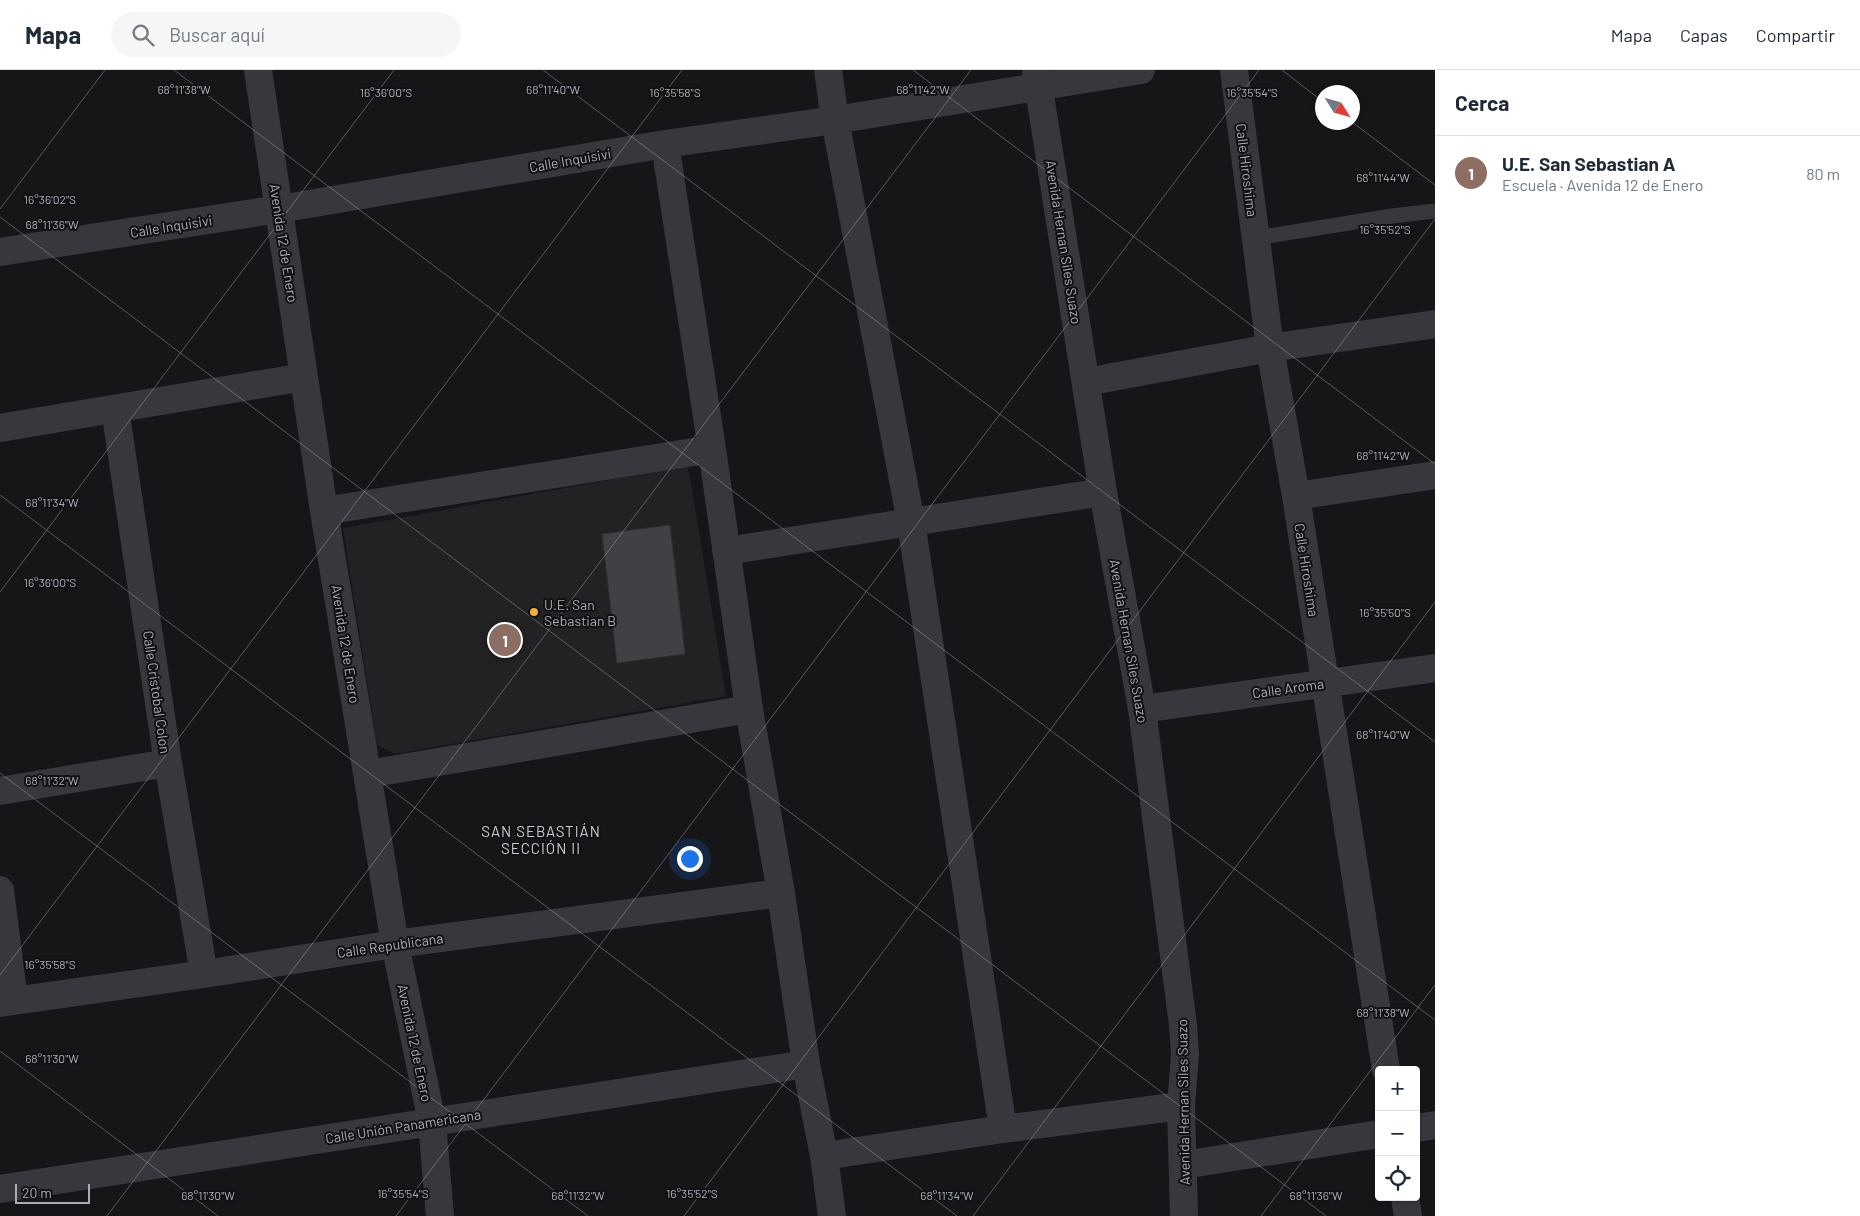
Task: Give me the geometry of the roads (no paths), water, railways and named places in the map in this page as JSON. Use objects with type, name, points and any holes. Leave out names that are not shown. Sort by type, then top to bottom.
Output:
[{"type":"street","name":"Avenida 12 de Enero","points":[[258,70],[324,511],[395,944],[432,1122],[440,1216]]},
{"type":"street","points":[[828,70],[835,120],[911,522],[1003,1129]]},
{"type":"street","name":"Calle Inquisivi","points":[[0,252],[279,209],[665,144],[835,120],[1037,79],[1141,70]]},
{"type":"street","name":"Calle Hiroshima","points":[[1234,70],[1270,348],[1296,496],[1385,1066]]},
{"type":"street","name":"Avenida Hernan Siles Suazo","points":[[1037,79],[1104,492],[1142,709],[1183,1025],[1185,1054],[1181,1106],[1184,1216]]},
{"type":"street","points":[[665,144],[712,449],[749,709],[781,893],[806,1064],[824,1156],[832,1216]]},
{"type":"street","points":[[1086,382],[1270,348],[1435,324]]},
{"type":"street","points":[[0,428],[304,377]]},
{"type":"street","name":"Calle Cristobal Colon","points":[[116,409],[168,763],[204,974]]},
{"type":"street","points":[[324,511],[712,449]]},
{"type":"street","points":[[1296,496],[1435,475]]},
{"type":"street","points":[[726,551],[1104,492]]},
{"type":"street","name":"Calle Aroma","points":[[1142,709],[1324,682],[1435,668]]},
{"type":"street","points":[[368,774],[749,709]]},
{"type":"street","points":[[0,791],[168,763]]},
{"type":"street","points":[[0,890],[7,1002]]},
{"type":"street","name":"Calle Republicana","points":[[7,1002],[395,944],[781,893]]},
{"type":"street","name":"Calle Unión Panamericana","points":[[0,1188],[806,1064]]},
{"type":"street","points":[[824,1156],[1003,1129],[1181,1106]]},
{"type":"street","points":[[1420,1127],[1435,1125]]},
{"type":"street","points":[[1183,1165],[1375,1135]]},
{"type":"street","points":[[1406,1201],[1408,1216]]},
{"type":"lane","points":[[1256,238],[1435,211]]},
{"type":"place","name":"U.E. San Sebastian B","points":[[534,612]]},
{"type":"place","name":"U.E. San Sebastian A","points":[[505,640]]},
{"type":"district","name":"SAN SEBASTIÁN SECCIÓN II","points":[[541,840]]}]
